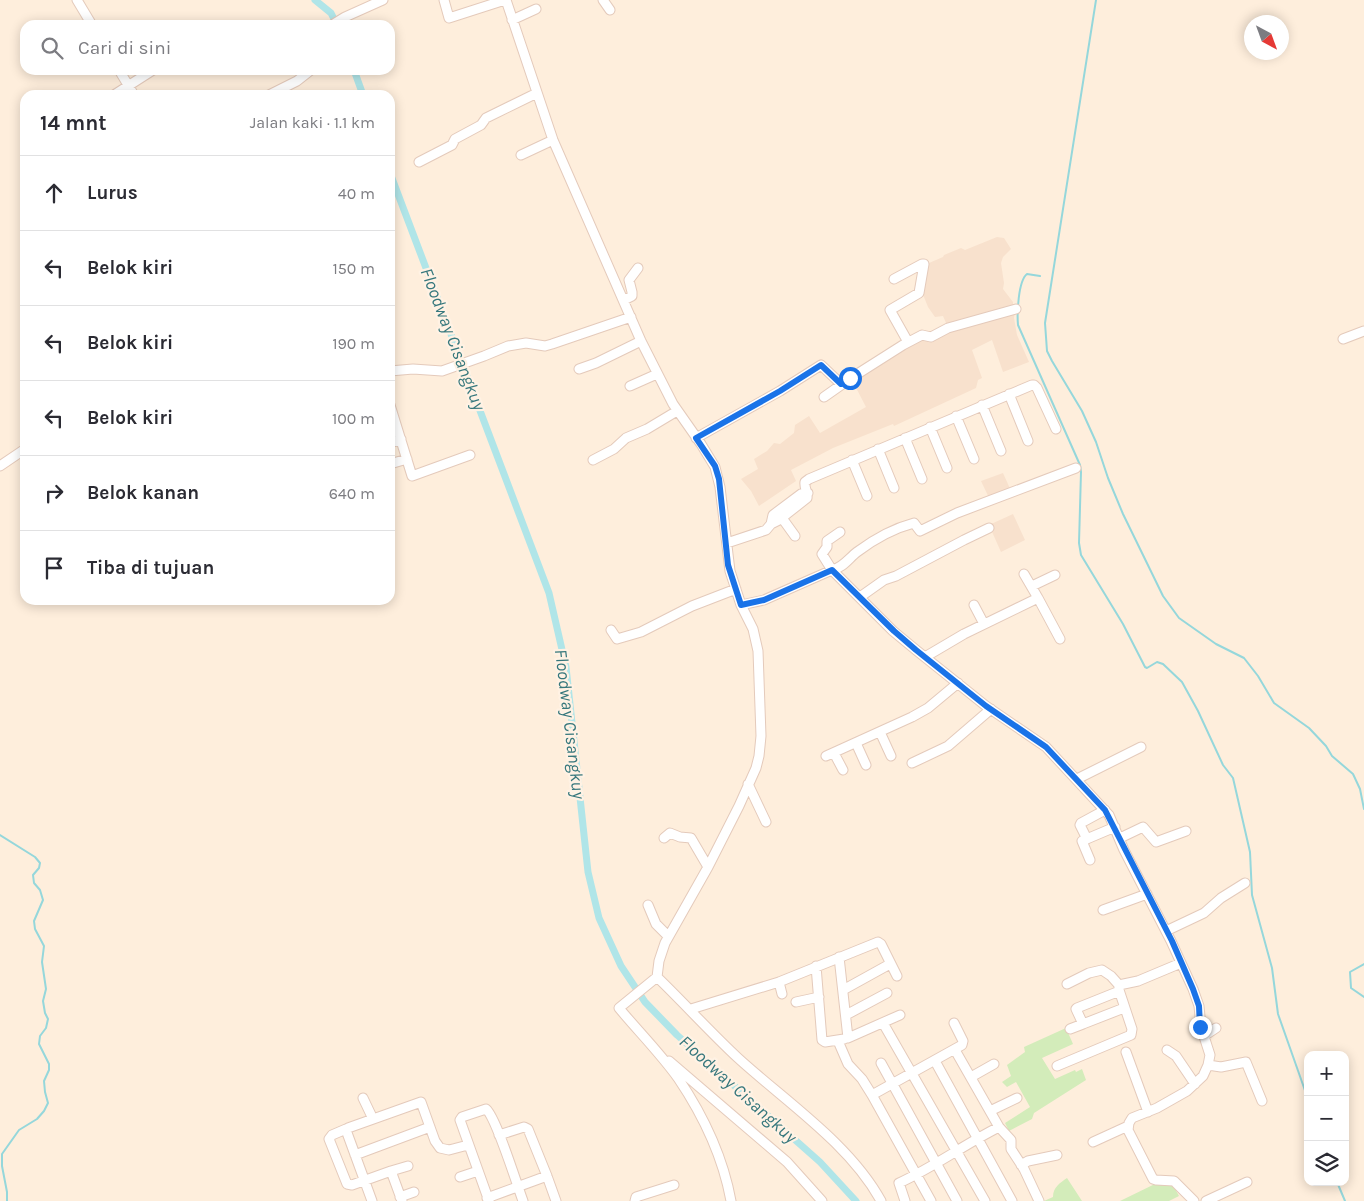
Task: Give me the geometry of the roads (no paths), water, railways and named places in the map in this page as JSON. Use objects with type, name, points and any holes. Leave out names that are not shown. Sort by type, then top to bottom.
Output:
[{"type":"street","points":[[78,0],[89,20]]},
{"type":"street","points":[[340,20],[383,0]]},
{"type":"street","points":[[444,0],[449,18],[506,0],[553,140],[641,341],[676,411],[715,466],[719,479],[730,572],[741,605],[753,629],[760,661],[760,751],[756,768],[708,867],[668,936],[655,978],[619,1008],[678,1078],[705,1125],[722,1167],[731,1201]]},
{"type":"street","points":[[603,0],[610,10]]},
{"type":"street","points":[[512,20],[536,9]]},
{"type":"street","points":[[122,75],[132,90]]},
{"type":"street","points":[[122,90],[145,75]]},
{"type":"street","points":[[279,90],[305,75]]},
{"type":"street","points":[[419,162],[452,145],[455,138],[481,125],[486,118],[537,93]]},
{"type":"street","points":[[520,155],[553,140]]},
{"type":"street","points":[[894,279],[924,264],[920,292],[890,310],[908,342]]},
{"type":"street","points":[[624,300],[632,296],[629,280],[638,268]]},
{"type":"street","points":[[824,397],[841,384],[922,335],[930,337],[946,328],[1016,309]]},
{"type":"street","points":[[395,371],[413,369],[442,371],[508,346],[526,343],[545,346],[631,317]]},
{"type":"street","points":[[1343,339],[1364,331]]},
{"type":"street","points":[[579,369],[596,363],[641,341]]},
{"type":"street","points":[[696,438],[780,391],[821,365],[841,384]]},
{"type":"street","points":[[630,386],[657,374]]},
{"type":"street","points":[[727,543],[766,530],[771,524],[782,518],[806,499],[808,493],[804,485],[805,482],[852,460],[1034,385],[1056,429]]},
{"type":"street","points":[[1009,394],[1028,441]]},
{"type":"street","points":[[982,405],[1001,451]]},
{"type":"street","points":[[593,460],[614,448],[626,438],[647,429],[676,411]]},
{"type":"street","points":[[956,416],[974,459]]},
{"type":"street","points":[[395,426],[412,476],[470,455]]},
{"type":"street","points":[[930,427],[947,468]]},
{"type":"street","points":[[905,438],[922,479]]},
{"type":"street","points":[[395,441],[401,439]]},
{"type":"street","points":[[878,449],[894,488]]},
{"type":"street","points":[[0,466],[20,452]]},
{"type":"street","points":[[395,462],[407,458]]},
{"type":"street","points":[[852,460],[867,496]]},
{"type":"street","points":[[741,605],[764,600],[838,569],[857,552],[879,538],[905,526],[914,524],[920,531],[957,513],[1076,468]]},
{"type":"street","points":[[771,524],[773,515],[801,494],[808,493]]},
{"type":"street","points":[[782,518],[795,536]]},
{"type":"street","points":[[860,597],[887,578],[896,576],[988,528]]},
{"type":"street","points":[[840,532],[828,541],[827,547],[822,554],[832,570],[894,631],[925,657],[991,709],[1046,747],[1105,810],[1115,827],[1166,931],[1197,1000],[1200,1022],[1210,1055],[1203,1076],[1195,1084],[1174,1098],[1132,1118],[1128,1130],[1154,1178],[1156,1180],[1174,1181],[1194,1201]]},
{"type":"street","points":[[1024,574],[1060,639]]},
{"type":"street","points":[[1032,586],[1055,574]]},
{"type":"street","points":[[611,630],[617,639],[642,632],[692,606],[736,590]]},
{"type":"street","points":[[925,657],[984,624],[1038,598]]},
{"type":"street","points":[[974,605],[984,624]]},
{"type":"street","points":[[844,770],[830,755],[928,708],[958,683]]},
{"type":"street","points":[[912,763],[948,746],[991,709]]},
{"type":"street","points":[[880,732],[891,756]]},
{"type":"street","points":[[856,743],[866,765]]},
{"type":"street","points":[[1077,780],[1141,747]]},
{"type":"street","points":[[748,784],[766,822]]},
{"type":"street","points":[[1087,838],[1081,828],[1081,823],[1105,810]]},
{"type":"street","points":[[1120,838],[1143,826],[1156,842],[1186,831]]},
{"type":"street","points":[[1090,860],[1082,841],[1115,827]]},
{"type":"street","points":[[664,838],[670,833],[690,838],[708,867]]},
{"type":"street","points":[[1166,931],[1204,913],[1221,898],[1245,882]]},
{"type":"street","points":[[1103,910],[1147,894]]},
{"type":"street","points":[[648,905],[656,924],[668,936]]},
{"type":"street","points":[[691,1009],[779,982],[878,942],[881,944],[897,976]]},
{"type":"street","points":[[839,957],[848,1038]]},
{"type":"street","points":[[1083,1024],[1077,1008],[1110,995],[1119,987],[1181,963]]},
{"type":"street","points":[[843,990],[890,964]]},
{"type":"street","points":[[816,966],[822,1040],[825,1042],[848,1038],[900,1015]]},
{"type":"street","points":[[1057,1066],[1131,1034],[1132,1029],[1119,987],[1107,973],[1102,970],[1089,973],[1068,984]]},
{"type":"street","points":[[655,978],[691,1009],[738,1058],[847,1156],[872,1186],[881,1201]]},
{"type":"street","points":[[779,982],[782,994]]},
{"type":"street","points":[[846,1015],[887,993]]},
{"type":"street","points":[[796,1002],[818,998]]},
{"type":"street","points":[[1070,1029],[1124,1008]]},
{"type":"street","points":[[883,1022],[985,1201]]},
{"type":"street","points":[[872,1095],[955,1050],[963,1042],[954,1023]]},
{"type":"street","points":[[1204,1036],[1216,1028]]},
{"type":"street","points":[[838,1041],[848,1064],[872,1095],[931,1201]]},
{"type":"street","points":[[655,1049],[787,1162],[822,1201]]},
{"type":"street","points":[[955,1050],[999,1127],[1010,1140],[1010,1149],[1021,1165],[1039,1201]]},
{"type":"street","points":[[1167,1050],[1176,1056],[1195,1084]]},
{"type":"street","points":[[1126,1052],[1148,1112]]},
{"type":"street","points":[[935,1061],[1012,1201]]},
{"type":"street","points":[[1208,1065],[1221,1067],[1246,1062],[1262,1101]]},
{"type":"street","points":[[881,1063],[957,1201]]},
{"type":"street","points":[[971,1077],[994,1064]]},
{"type":"street","points":[[364,1098],[372,1119]]},
{"type":"street","points":[[990,1112],[1017,1098]]},
{"type":"street","points":[[408,1166],[352,1185],[347,1184],[329,1141],[332,1135],[346,1129],[421,1102],[440,1148],[449,1150],[468,1145]]},
{"type":"street","points":[[522,1201],[518,1187],[490,1113],[485,1109],[460,1119],[488,1199],[518,1187],[547,1176]]},
{"type":"street","points":[[1094,1142],[1128,1126]]},
{"type":"street","points":[[355,1155],[430,1127]]},
{"type":"street","points":[[499,1135],[524,1127],[528,1129],[556,1201]]},
{"type":"street","points":[[906,1201],[899,1184],[999,1127]]},
{"type":"street","points":[[346,1129],[372,1201]]},
{"type":"street","points":[[1021,1165],[1057,1155]]},
{"type":"street","points":[[391,1171],[401,1199],[414,1192]]},
{"type":"street","points":[[460,1177],[478,1171]]},
{"type":"street","points":[[1206,1201],[1247,1182]]},
{"type":"street","points":[[635,1201],[636,1197],[674,1185]]},
{"type":"waterway","name":"Floodway Cisangkuy","points":[[315,0],[331,13],[334,20]]},
{"type":"waterway","points":[[1096,0],[1045,323],[1047,351],[1082,411],[1096,442],[1123,514],[1163,596],[1179,618],[1216,644],[1244,658],[1258,676],[1274,703],[1309,728],[1326,746],[1332,756],[1353,774],[1360,789],[1364,809]]},
{"type":"waterway","name":"Floodway Cisangkuy","points":[[356,75],[361,90]]},
{"type":"waterway","name":"Floodway Cisangkuy","points":[[395,186],[549,593],[566,667],[588,872],[599,918],[621,966],[645,1002],[677,1035],[820,1162],[856,1201]]},
{"type":"waterway","points":[[1040,276],[1027,274],[1024,278],[1019,298],[1018,325],[1080,465],[1079,543],[1081,555],[1123,624],[1145,667],[1147,668],[1157,662],[1163,664],[1182,682],[1198,711],[1223,765],[1233,778],[1250,852],[1252,895],[1272,968],[1278,1014],[1307,1096]]},
{"type":"waterway","points":[[0,835],[35,857],[40,863],[39,868],[33,875],[34,883],[40,890],[43,900],[34,921],[35,929],[44,946],[42,962],[46,989],[43,1001],[48,1019],[46,1028],[40,1036],[39,1044],[49,1064],[49,1070],[44,1081],[48,1103],[44,1111],[37,1119],[19,1130],[2,1154],[7,1201]]},
{"type":"waterway","points":[[1364,964],[1350,972],[1351,988],[1364,997]]},
{"type":"waterway","points":[[1339,1186],[1345,1201]]}]
